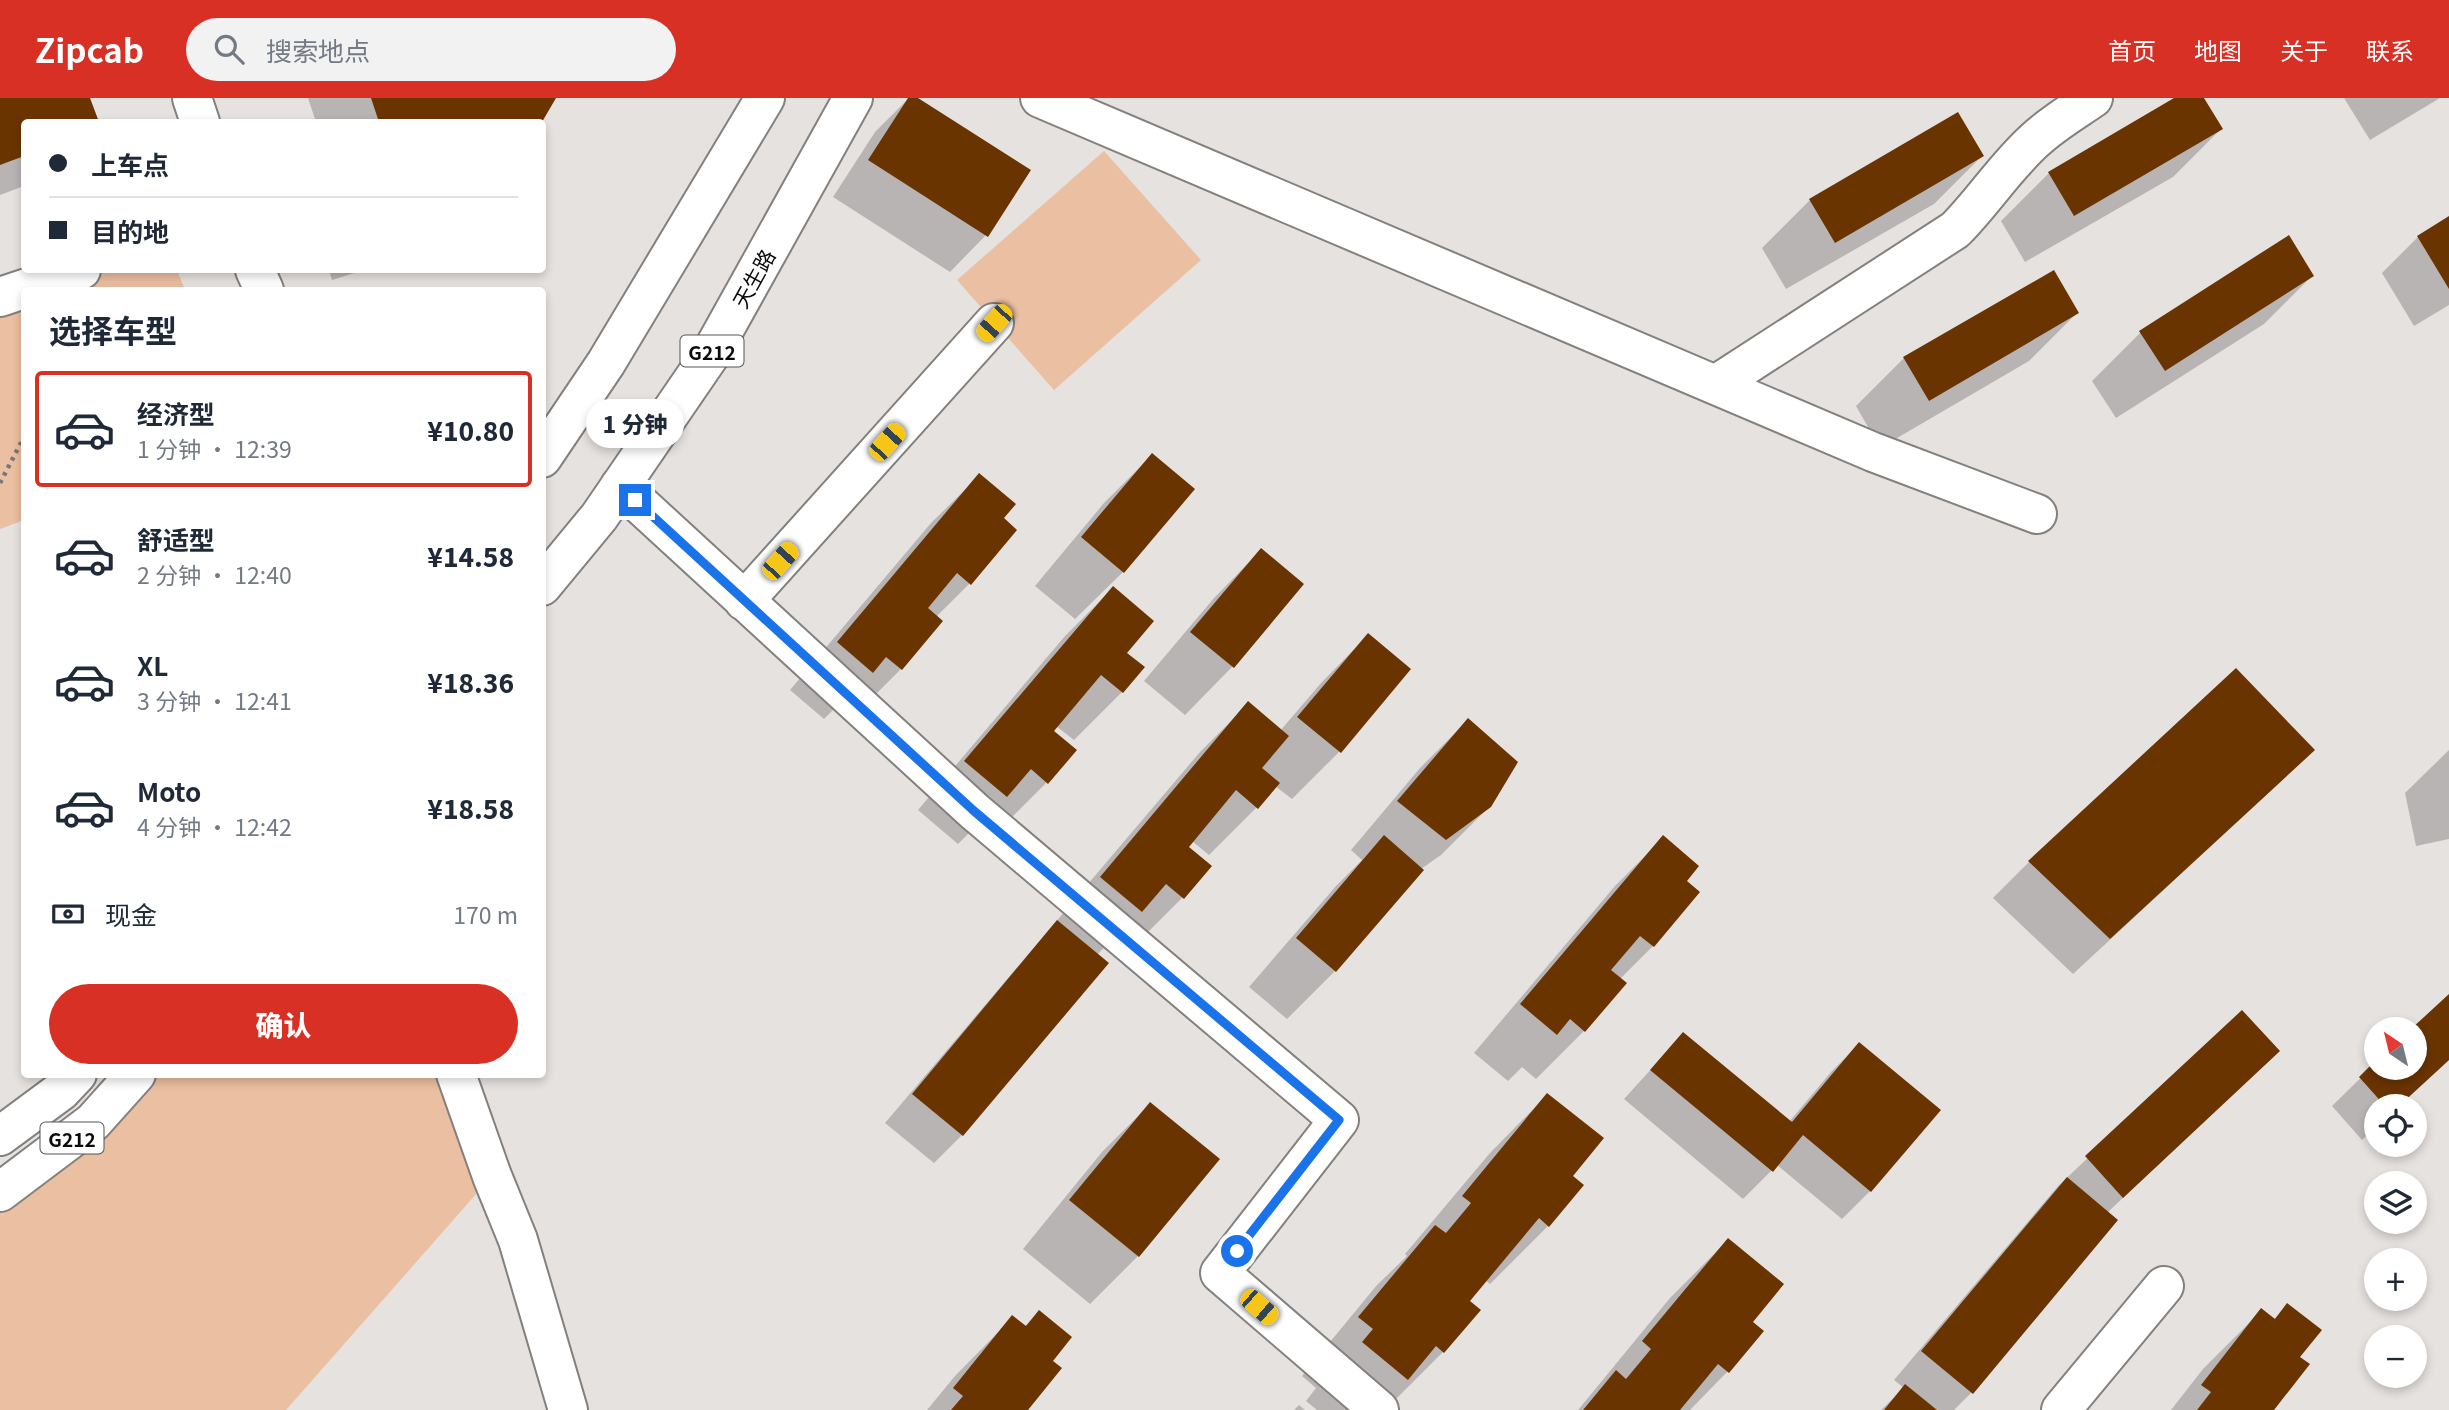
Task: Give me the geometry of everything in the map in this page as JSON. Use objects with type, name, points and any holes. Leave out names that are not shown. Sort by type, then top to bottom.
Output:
[{"type":"main road","points":[[192,98],[199,119]]},
{"type":"main road","points":[[546,452],[606,363],[765,98]]},
{"type":"main road","name":"天生路","points":[[546,581],[599,517],[710,355],[853,98]]},
{"type":"main road","points":[[1040,98],[1873,452],[2037,514]]},
{"type":"main road","points":[[1717,384],[1955,230],[2037,137],[2093,98]]},
{"type":"main road","points":[[30,287],[72,273]]},
{"type":"main road","points":[[0,297],[21,290]]},
{"type":"main road","points":[[744,601],[994,323]]},
{"type":"main road","points":[[620,486],[974,811],[1339,1120],[1220,1273],[1379,1410]]},
{"type":"main road","name":"G212","points":[[0,1136],[61,1091],[73,1078]]},
{"type":"main road","name":"G212","points":[[0,1192],[93,1122],[132,1078]]},
{"type":"main road","points":[[457,1078],[518,1241],[568,1410]]},
{"type":"main road","points":[[2061,1410],[2164,1286]]},
{"type":"path","points":[[0,483],[21,443]]},
{"type":"shaded area","points":[[1104,151],[1201,260],[1054,390],[957,280]]},
{"type":"shaded area","points":[[71,273],[178,273],[184,287],[28,287]]},
{"type":"shaded area","points":[[21,289],[21,521],[0,529],[0,296]]},
{"type":"shaded area","points":[[133,1078],[457,1078],[492,1176],[286,1410],[0,1410],[0,1192]]},
{"type":"building","points":[[0,98],[90,98],[98,119],[21,119],[21,157],[0,165]]},
{"type":"building","points":[[371,98],[556,98],[544,119],[378,119]]},
{"type":"building","points":[[908,98],[918,98],[1031,170],[988,237],[868,160]]},
{"type":"building","points":[[2174,98],[2204,98],[2223,129],[2074,216],[2048,172]]},
{"type":"building","points":[[1958,112],[1984,156],[1835,243],[1809,199]]},
{"type":"building","points":[[2449,216],[2449,289],[2417,236]]},
{"type":"building","points":[[2289,235],[2314,276],[2165,371],[2139,331]]},
{"type":"building","points":[[2054,270],[2079,313],[1929,401],[1903,357]]},
{"type":"building","points":[[1152,453],[1195,489],[1124,573],[1081,537]]},
{"type":"building","points":[[979,473],[1016,504],[1004,518],[1017,530],[971,585],[957,573],[928,608],[943,621],[902,670],[886,657],[873,673],[837,642]]},
{"type":"building","points":[[1261,548],[1304,584],[1234,668],[1190,632]]},
{"type":"building","points":[[1113,586],[1154,621],[1127,653],[1145,667],[1123,693],[1101,675],[1054,731],[1077,750],[1048,784],[1031,769],[1007,797],[964,761]]},
{"type":"building","points":[[1368,633],[1411,669],[1341,753],[1297,717]]},
{"type":"building","points":[[2236,668],[2315,750],[2110,939],[2028,861]]},
{"type":"building","points":[[1248,701],[1289,736],[1262,768],[1280,783],[1258,809],[1236,790],[1189,847],[1212,866],[1184,899],[1166,884],[1142,912],[1100,877]]},
{"type":"building","points":[[1468,718],[1518,762],[1491,807],[1446,840],[1397,801]]},
{"type":"building","points":[[1384,835],[1424,870],[1336,972],[1296,938]]},
{"type":"building","points":[[1663,835],[1699,866],[1687,881],[1700,892],[1654,947],[1640,936],[1611,970],[1627,983],[1585,1032],[1570,1019],[1557,1035],[1520,1004]]},
{"type":"building","points":[[1057,920],[1109,963],[963,1136],[912,1094]]},
{"type":"building","points":[[2449,994],[2449,1060],[2412,1094],[2374,1094],[2359,1077],[2364,1072],[2364,1080],[2427,1080],[2427,1017],[2424,1017]]},
{"type":"building","points":[[2242,1010],[2280,1051],[2123,1198],[2085,1156]]},
{"type":"building","points":[[1683,1032],[1792,1122],[1859,1042],[1941,1110],[1871,1192],[1803,1135],[1773,1172],[1650,1070]]},
{"type":"building","points":[[1547,1093],[1604,1138],[1573,1176],[1584,1185],[1549,1227],[1539,1218],[1470,1301],[1481,1310],[1444,1353],[1436,1346],[1408,1380],[1362,1342],[1373,1329],[1358,1317],[1435,1225],[1446,1233],[1471,1203],[1462,1196]]},
{"type":"building","points":[[1150,1102],[1220,1159],[1139,1257],[1069,1200]]},
{"type":"building","points":[[2067,1177],[2118,1220],[1973,1394],[1921,1351]]},
{"type":"building","points":[[1728,1238],[1784,1284],[1753,1322],[1764,1331],[1729,1373],[1718,1364],[1680,1410],[1583,1410],[1616,1370],[1626,1379],[1651,1349],[1642,1341]]},
{"type":"building","points":[[2287,1303],[2322,1330],[2300,1357],[2310,1364],[2274,1410],[2197,1410],[2211,1392],[2201,1385],[2261,1308],[2275,1319]]},
{"type":"building","points":[[1039,1310],[1072,1337],[1053,1361],[1062,1368],[1028,1410],[951,1410],[963,1396],[953,1388],[1012,1315],[1026,1326]]},
{"type":"building","points":[[1905,1384],[1937,1410],[1884,1410]]},
{"type":"route","points":[[635,500],[974,811],[1339,1120],[1237,1251]]}]
